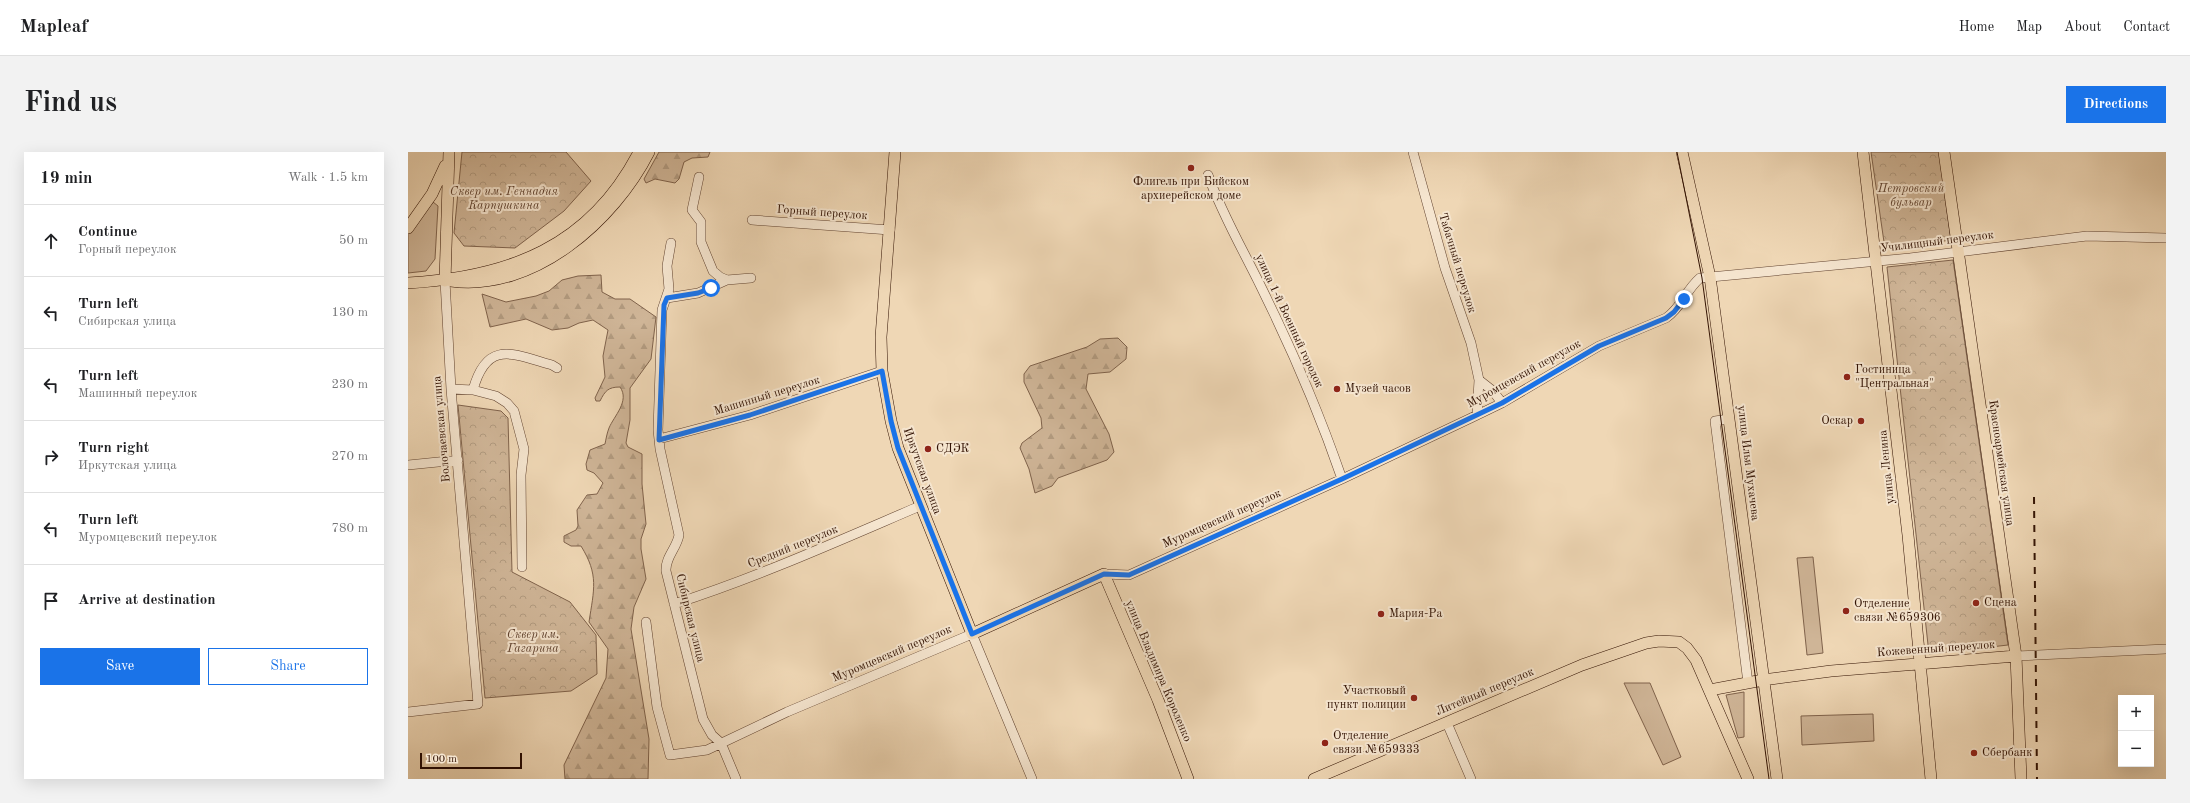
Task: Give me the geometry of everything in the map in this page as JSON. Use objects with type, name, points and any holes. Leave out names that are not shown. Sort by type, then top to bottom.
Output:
[{"type":"main road","points":[[408,283],[445,280],[513,265],[553,246],[590,217],[608,199],[622,181],[639,152]]},
{"type":"main road","points":[[445,280],[468,284],[496,279],[536,265],[558,253],[596,224],[614,205],[629,186],[649,152]]},
{"type":"main road","name":"Иркутская улица","points":[[895,152],[881,337],[882,371],[894,435],[920,506],[972,634]]},
{"type":"main road","name":"улица Ильи Мухачева","points":[[1682,152],[1710,277],[1777,779]]},
{"type":"main road","name":"улица Ленина","points":[[1863,152],[1908,535],[1931,779]]},
{"type":"main road","name":"Красноармейская улица","points":[[1944,152],[2016,656],[2021,779]]},
{"type":"main road","points":[[408,228],[432,194],[449,154]]},
{"type":"main road","name":"Волочаевская улица","points":[[445,280],[449,154]]},
{"type":"main road","name":"Муромцевский переулок","points":[[972,634],[1104,574]]},
{"type":"main road","name":"улица Владимира Короленко","points":[[1104,574],[1158,700],[1188,779]]},
{"type":"main road","name":"Литейный переулок","points":[[1314,779],[1582,665],[1646,643],[1668,641],[1679,642],[1687,648],[1696,660],[1710,690]]},
{"type":"main road","name":"Кожевенный переулок","points":[[1710,690],[1763,680],[1831,670],[2016,656]]},
{"type":"main road","points":[[1710,690],[1748,779]]},
{"type":"street","name":"Табачный переулок","points":[[1413,152],[1445,268],[1471,344],[1479,380],[1477,415]]},
{"type":"street","name":"улица 1-й Военный городок","points":[[1208,175],[1221,210],[1264,293],[1317,409],[1342,479]]},
{"type":"street","points":[[699,177],[692,210],[701,222],[701,242],[713,270],[720,277],[727,280]]},
{"type":"street","name":"Горный переулок","points":[[752,220],[890,230]]},
{"type":"street","name":"Училищный переулок","points":[[1710,277],[1877,262],[2087,236],[2166,238]]},
{"type":"street","name":"Сибирская улица","points":[[672,243],[667,266],[670,286],[662,310],[659,440],[679,535],[677,544],[666,566],[668,585],[703,719],[712,735],[721,743],[736,779]]},
{"type":"street","name":"Муромцевский переулок","points":[[1104,574],[1129,575],[1342,479],[1502,403],[1599,346],[1666,318],[1678,308],[1689,288],[1700,278],[1710,277]]},
{"type":"street","points":[[667,298],[698,293],[727,280],[751,278]]},
{"type":"street","name":"Волочаевская улица","points":[[408,712],[478,704],[451,389],[445,280]]},
{"type":"street","points":[[473,390],[478,373],[484,362],[500,355],[517,355],[552,365],[557,368]]},
{"type":"street","name":"Машинный переулок","points":[[659,440],[750,415],[882,371]]},
{"type":"street","points":[[1479,380],[1493,391],[1502,403]]},
{"type":"street","points":[[451,389],[473,390],[496,396],[508,403],[514,411],[524,449],[521,475],[522,567]]},
{"type":"street","points":[[1729,419],[1715,421],[1748,683]]},
{"type":"street","points":[[408,466],[458,460]]},
{"type":"street","name":"Средний переулок","points":[[674,604],[797,560],[920,506]]},
{"type":"street","name":"Муромцевский переулок","points":[[646,622],[657,707],[670,755],[701,752],[787,712],[972,634]]},
{"type":"street","name":"Иркутская улица","points":[[972,634],[1032,779]]},
{"type":"street","name":"Кожевенный переулок","points":[[2016,656],[2166,649]]},
{"type":"street","points":[[1447,723],[1471,779]]},
{"type":"green space","name":"Сквер им. Геннадия Карпушкина","points":[[462,152],[566,152],[591,181],[564,211],[515,248],[464,246],[454,233]]},
{"type":"green space","points":[[659,152],[710,152],[708,157],[692,158],[684,162],[679,179],[675,183],[655,179],[646,183],[644,179]]},
{"type":"green space","name":"Петровский бульвар","points":[[1871,152],[1939,152],[1951,240],[1885,249]]},
{"type":"green space","points":[[433,202],[438,206],[435,259],[426,271],[408,273],[408,234]]},
{"type":"green space","points":[[1953,260],[2008,645],[1929,654],[1887,267]]},
{"type":"green space","points":[[601,275],[602,292],[615,299],[630,299],[656,317],[651,359],[630,388],[630,420],[626,443],[628,447],[642,454],[642,484],[646,524],[641,539],[641,549],[646,579],[634,607],[631,629],[649,739],[648,779],[565,779],[564,765],[606,678],[608,649],[589,622],[594,582],[591,565],[581,546],[571,546],[564,542],[564,536],[576,530],[578,526],[577,510],[587,495],[597,494],[603,483],[594,473],[587,470],[586,464],[590,450],[605,444],[609,428],[622,403],[623,392],[620,387],[607,390],[600,401],[596,401],[595,398],[605,377],[603,356],[608,330],[593,320],[579,323],[568,328],[552,330],[526,319],[490,327],[482,294],[506,302],[536,296],[549,291],[562,280],[578,276]]},
{"type":"green space","points":[[1118,338],[1127,347],[1126,359],[1110,372],[1088,374],[1086,389],[1109,434],[1114,452],[1107,460],[1058,478],[1052,486],[1035,493],[1029,469],[1020,448],[1022,443],[1042,428],[1041,418],[1024,382],[1024,374],[1030,366],[1087,347],[1100,339]]},
{"type":"green space","name":"Сквер им. Гагарина","points":[[458,405],[501,411],[508,418],[512,572],[570,602],[596,635],[597,674],[571,691],[485,698]]},
{"type":"green space","points":[[1813,557],[1823,653],[1807,655],[1797,558]]},
{"type":"green space","points":[[1624,683],[1650,683],[1681,757],[1663,765]]},
{"type":"green space","points":[[1744,692],[1744,737],[1738,738],[1726,695]]},
{"type":"green space","points":[[1873,714],[1874,741],[1802,745],[1801,716]]},
{"type":"tram line","points":[[1677,152],[1702,278],[1769,779]]},
{"type":"railway","points":[[2034,497],[2037,779]]},
{"type":"place","name":"Флигель при Бийском архиерейском доме","points":[[1191,168]]},
{"type":"place","name":"Гостиница \"Центральная\"","points":[[1847,377]]},
{"type":"place","name":"Музей часов","points":[[1337,389]]},
{"type":"place","name":"Оскар","points":[[1861,421]]},
{"type":"place","name":"СДЭК","points":[[928,449]]},
{"type":"place","name":"Сцена","points":[[1976,603]]},
{"type":"place","name":"Отделение связи №659306","points":[[1846,611]]},
{"type":"place","name":"Мария-Ра","points":[[1381,614]]},
{"type":"place","name":"Участковый пункт полиции","points":[[1414,698]]},
{"type":"place","name":"Отделение связи №659333","points":[[1325,743]]},
{"type":"place","name":"Сбербанк","points":[[1974,753]]},
{"type":"route","points":[[711,288],[698,293],[667,298],[662,310],[658,430],[659,440],[750,415],[882,371],[891,421],[898,448],[972,634],[1104,574],[1121,576],[1129,575],[1342,479],[1502,403],[1599,346],[1666,318],[1674,312],[1684,299]]}]
